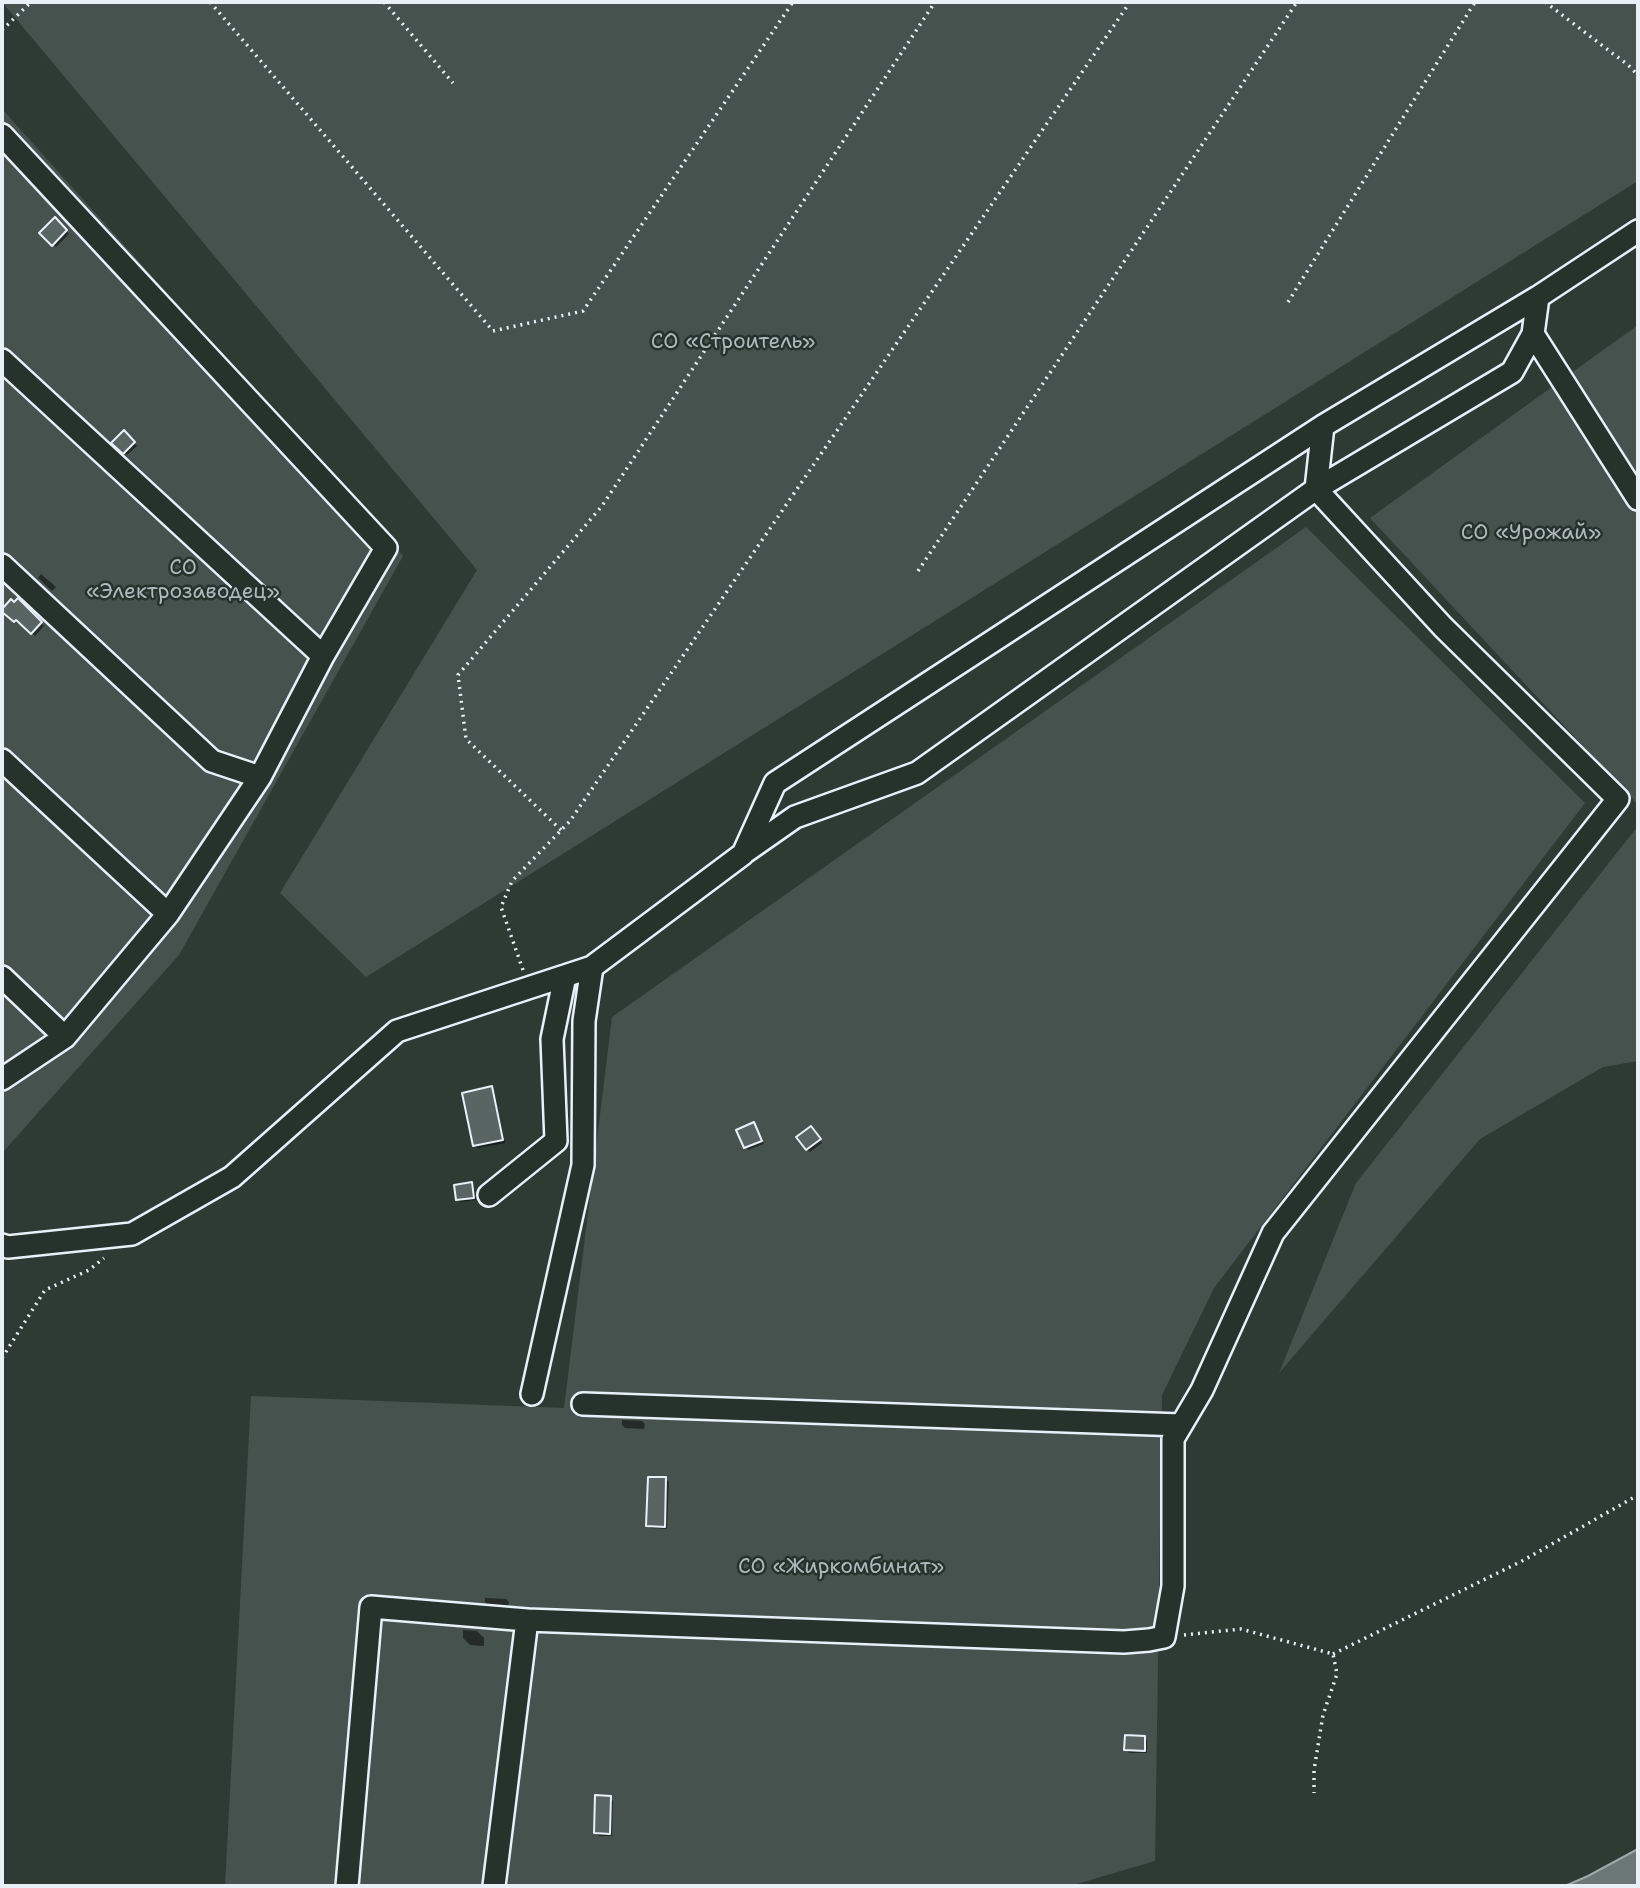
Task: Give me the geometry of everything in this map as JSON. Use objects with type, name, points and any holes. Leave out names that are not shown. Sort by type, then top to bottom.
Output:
[{"type":"lane","points":[[2,135],[386,548],[323,656],[260,777],[168,914],[65,1037],[2,1079]]},
{"type":"lane","points":[[743,854],[775,783],[1323,426],[1538,297],[1638,231]]},
{"type":"lane","points":[[2,1245],[8,1247],[132,1234],[232,1177],[397,1031],[592,967],[795,817],[917,772],[1316,489],[1512,372],[1532,334],[1538,297]]},
{"type":"lane","points":[[1532,334],[1638,499]]},
{"type":"lane","points":[[2,360],[323,656]]},
{"type":"lane","points":[[347,1886],[371,1607],[527,1620],[1124,1642],[1164,1637],[1173,1586],[1173,1439],[1202,1390],[1273,1233],[1618,799],[1443,628],[1316,489],[1323,426]]},
{"type":"lane","points":[[2,565],[212,761],[260,777]]},
{"type":"lane","points":[[2,760],[168,914]]},
{"type":"lane","points":[[532,1394],[583,1165],[583,1021],[592,967]]},
{"type":"lane","points":[[489,1195],[556,1141],[552,1039],[565,976]]},
{"type":"lane","points":[[2,977],[65,1037]]},
{"type":"lane","points":[[583,1404],[1181,1426]]},
{"type":"lane","points":[[494,1886],[527,1620]]},
{"type":"path","points":[[2,30],[31,2]]},
{"type":"path","points":[[210,2],[493,331],[583,311],[793,2]]},
{"type":"path","points":[[384,2],[453,83]]},
{"type":"path","points":[[561,830],[467,739],[458,675],[602,506],[935,2]]},
{"type":"path","points":[[528,988],[501,906],[512,881],[570,821],[1130,2]]},
{"type":"path","points":[[918,571],[1297,2]]},
{"type":"path","points":[[1288,302],[1475,2]]},
{"type":"path","points":[[1545,2],[1638,75]]},
{"type":"path","points":[[2,1358],[45,1290],[89,1270],[132,1234]]},
{"type":"path","points":[[1164,1637],[1241,1629],[1333,1654],[1522,1561],[1638,1495]]},
{"type":"path","points":[[1314,1793],[1314,1770],[1323,1715],[1337,1674],[1333,1654]]},
{"type":"green space","name":"СО «Строитель»","points":[[2,2],[1638,2],[1638,181],[366,977],[280,893],[477,570]]},
{"type":"green space","name":"СО «Электрозаводец»","points":[[2,109],[403,556],[179,955],[2,1153]]},
{"type":"green space","name":"СО «Урожай»","points":[[1638,325],[1638,805],[1370,518]]},
{"type":"green space","name":"СО «Жиркомбинат»","points":[[1306,527],[1585,803],[1214,1288],[1162,1395],[1155,1861],[1070,1886],[225,1886],[251,1396],[564,1408],[612,1017]]},
{"type":"green space","points":[[1638,826],[1638,1061],[1603,1067],[1480,1139],[1279,1373],[1356,1183]]},
{"type":"shaded area","points":[[1638,1849],[1638,1886],[1565,1886],[1588,1876]]},
{"type":"building","points":[[55,217],[67,230],[52,246],[39,233]]},
{"type":"building","points":[[124,430],[135,442],[123,454],[111,443]]},
{"type":"building","points":[[18,598],[42,622],[31,634],[2,612],[11,599],[14,602]]},
{"type":"building","points":[[492,1086],[503,1140],[473,1146],[462,1093]]},
{"type":"building","points":[[754,1122],[762,1141],[744,1148],[736,1130]]},
{"type":"building","points":[[811,1126],[821,1139],[806,1150],[796,1137]]},
{"type":"building","points":[[472,1182],[474,1198],[456,1200],[454,1185]]},
{"type":"building","points":[[648,1477],[666,1477],[665,1527],[646,1526]]},
{"type":"building","points":[[1125,1735],[1145,1736],[1145,1751],[1124,1750]]},
{"type":"building","points":[[595,1795],[611,1796],[610,1834],[594,1833]]}]
